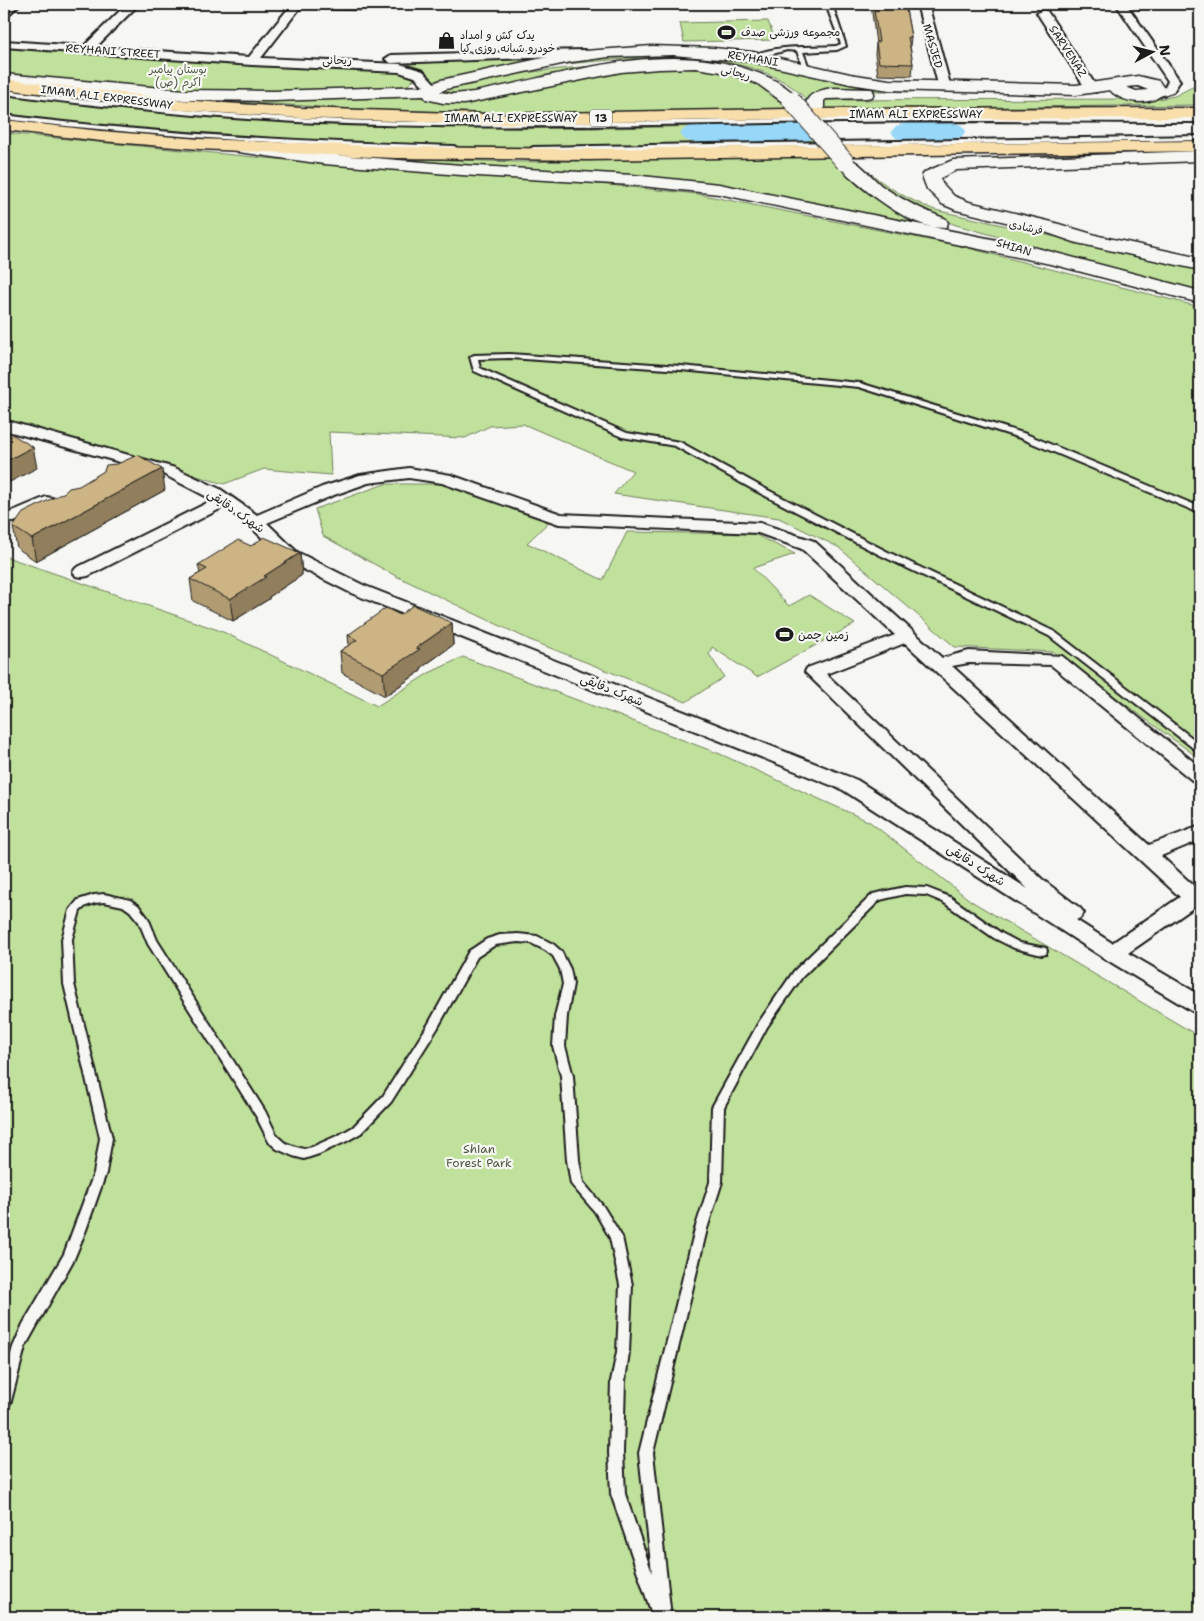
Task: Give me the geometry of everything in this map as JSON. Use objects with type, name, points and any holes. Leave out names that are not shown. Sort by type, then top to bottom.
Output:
[{"type":"highway","name":"IMAM ALI EXPRESSWAY","points":[[4,84],[180,105],[301,113],[485,118],[787,114],[1200,113]]},
{"type":"highway","points":[[4,125],[242,148],[443,155],[580,155],[1200,146]]},
{"type":"main road","name":"REYHANI","points":[[432,89],[572,57],[609,53],[676,51],[754,57],[876,84],[945,88],[1092,89],[1120,83],[1137,88]]},
{"type":"main road","name":"فرشادی","points":[[499,73],[645,60],[705,61],[733,65],[789,87],[816,110],[877,173],[899,189],[919,200],[944,209],[1200,264]]},
{"type":"main road","name":"ریحانی","points":[[432,89],[432,95],[439,98],[468,99],[602,69],[668,63],[709,66],[746,73],[773,86],[792,100],[845,162]]},
{"type":"main road","points":[[4,79],[143,92],[211,96],[274,96],[432,89]]},
{"type":"main road","points":[[816,110],[815,100],[821,95],[849,92],[1106,97],[1137,88],[1153,94]]},
{"type":"main road","points":[[242,148],[324,159],[461,170],[632,180],[719,189],[1054,259]]},
{"type":"main road","points":[[1095,241],[948,200],[933,185],[931,176],[953,165],[1200,156]]},
{"type":"main road","name":"SHIAN","points":[[845,162],[876,191],[911,211],[954,228],[1054,259],[1200,297]]},
{"type":"street","points":[[4,13],[14,4]]},
{"type":"street","points":[[86,49],[133,4]]},
{"type":"street","points":[[252,61],[298,4]]},
{"type":"street","name":"MASJED","points":[[922,4],[945,88]]},
{"type":"street","points":[[1121,4],[1174,81],[1173,86],[1169,90],[1153,94]]},
{"type":"street","name":"SARVENAZ","points":[[1043,13],[1092,89]]},
{"type":"street","name":"REYHANI STREET","points":[[4,44],[252,61]]},
{"type":"street","name":"ریحانی","points":[[252,61],[272,58],[371,60],[609,53]]},
{"type":"street","name":"ریحانی","points":[[252,61],[400,68],[418,74],[432,89]]},
{"type":"street","points":[[1137,88],[1154,76],[1163,66]]},
{"type":"street","name":"شهرک دقایقی","points":[[8,430],[170,471],[224,500],[256,522],[291,556],[357,589],[850,785],[1112,953],[1200,1005]]},
{"type":"street","points":[[106,473],[132,461]]},
{"type":"street","points":[[256,522],[366,478],[409,473],[445,478],[559,519],[760,528],[808,546],[1146,854],[1197,895],[1112,953]]},
{"type":"street","points":[[14,517],[65,493]]},
{"type":"street","points":[[82,572],[224,500]]},
{"type":"street","points":[[908,636],[814,672],[1036,885],[1073,913]]},
{"type":"street","points":[[938,664],[969,657],[1056,660],[1200,778]]},
{"type":"street","points":[[1146,854],[1200,833]]},
{"type":"lane","points":[[754,57],[787,48],[798,50],[837,48],[844,45],[831,10]]},
{"type":"lane","points":[[798,50],[806,68]]},
{"type":"lane","points":[[4,92],[164,110],[370,123],[521,125],[905,120],[1200,120]]},
{"type":"lane","points":[[4,117],[110,129],[227,138],[345,145],[502,149],[1200,138]]},
{"type":"lane","points":[[1200,510],[1023,436],[860,385],[681,368],[529,357],[474,357],[477,369],[625,435],[677,444],[885,554],[1052,634],[1200,750]]},
{"type":"lane","points":[[665,1617],[646,1453],[702,1229],[716,1182],[718,1107],[763,1025],[798,974],[877,897],[893,891],[905,889],[919,891],[948,899],[961,907],[995,936],[1009,944],[1024,949],[1042,951]]},
{"type":"lane","points":[[4,1401],[19,1347],[70,1255],[77,1238],[100,1172],[106,1138],[69,984],[67,939],[75,910],[82,903],[104,898],[126,903],[134,908],[144,921],[152,941],[253,1099],[272,1139],[281,1146],[304,1154],[315,1151],[357,1130],[387,1099],[434,1026],[472,954],[491,942],[500,939],[533,939],[549,947],[557,954],[567,976],[560,1046],[567,1076],[573,1160],[577,1184],[599,1209],[616,1237],[624,1268],[626,1314],[617,1399],[616,1452],[618,1494],[660,1617]]},
{"type":"green space","name":"مجموعه ورزشی صدف","points":[[768,21],[775,40],[684,42],[680,23]]},
{"type":"green space","name":"بوستان پیامبر اکرم (ص)","points":[[4,48],[303,68],[398,71],[411,75],[414,79],[408,85],[390,88],[246,94],[92,84],[4,75]]},
{"type":"green space","points":[[652,54],[734,57],[910,90],[911,92],[847,90],[812,100],[1158,99],[1175,96],[1192,87],[1200,88],[1200,105],[498,113],[373,110],[152,97],[419,95],[436,101],[598,73],[684,66],[744,75],[786,100],[807,100],[782,81],[751,68],[717,61],[641,58],[538,67],[577,59]]},
{"type":"green space","points":[[555,59],[436,82],[421,71],[359,63]]},
{"type":"green space","points":[[624,64],[464,97],[443,92],[454,86],[500,76]]},
{"type":"green space","points":[[4,94],[132,109],[261,119],[390,125],[590,128],[805,123],[822,143],[538,147],[435,146],[312,141],[127,128],[4,115]]},
{"type":"green space","points":[[4,133],[328,164],[569,181],[698,194],[964,247],[1200,307],[1200,759],[1054,652],[955,647],[838,547],[779,518],[614,494],[633,471],[523,424],[490,426],[465,438],[329,432],[331,475],[264,469],[224,484],[4,420]]},
{"type":"green space","points":[[323,156],[519,162],[830,156],[858,186],[881,202],[907,215],[977,238],[888,218],[750,191],[508,169]]},
{"type":"green space","points":[[862,166],[896,191],[935,210],[1200,269],[1200,292],[956,225],[894,196],[856,167]]},
{"type":"green space","points":[[385,484],[477,484],[559,512],[527,543],[603,580],[627,532],[754,534],[795,554],[753,568],[789,606],[809,595],[855,624],[757,677],[712,647],[709,654],[724,677],[686,702],[530,640],[394,575],[323,536],[315,509]]},
{"type":"green space","name":"Shian Forest Park","points":[[4,556],[221,631],[377,706],[429,673],[463,657],[720,754],[870,822],[971,901],[1200,1037],[1200,1617],[4,1617]]},
{"type":"building","points":[[873,4],[905,4],[911,37],[908,37],[913,64],[879,63],[876,42],[879,42]]},
{"type":"building","points":[[10,433],[33,447],[4,462],[4,436]]},
{"type":"building","points":[[138,455],[162,469],[32,539],[13,527],[23,513],[65,492],[69,488],[79,486],[104,471],[106,465],[117,464]]},
{"type":"building","points":[[264,537],[300,553],[230,599],[190,579],[207,569],[198,565],[238,540],[251,546]]},
{"type":"building","points":[[413,605],[452,623],[416,648],[420,649],[383,673],[340,651],[357,640],[348,635],[386,608],[400,615]]},
{"type":"waterway","points":[[906,132],[951,131]]},
{"type":"waterway","points":[[695,134],[802,133]]},
{"type":"place","name":"مجموعه ورزشی صدف","points":[[727,32]]},
{"type":"place","name":"یدک کش و امداد خودرو شبانه روزی کیا","points":[[446,41]]},
{"type":"place","name":"زمین چمن","points":[[784,635]]}]
